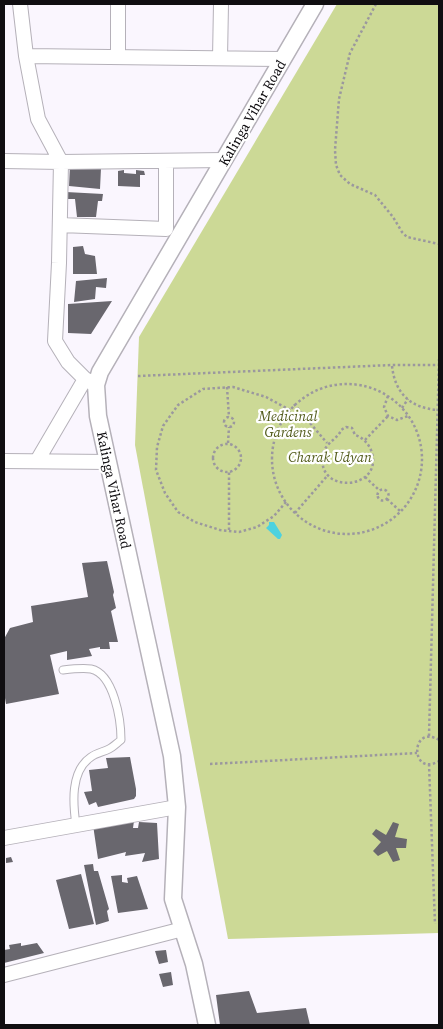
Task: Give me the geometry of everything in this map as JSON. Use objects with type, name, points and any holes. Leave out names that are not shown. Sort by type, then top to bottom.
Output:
[{"type":"street","points":[[20,4],[26,56],[38,118],[61,162],[56,341],[68,362],[90,382],[37,461]]},
{"type":"street","points":[[118,4],[118,57]]},
{"type":"street","points":[[220,58],[221,4]]},
{"type":"street","name":"Kalinga Vihar Road","points":[[208,1025],[194,964],[173,898],[177,807],[172,756],[90,382],[100,372],[315,4]]},
{"type":"street","points":[[26,56],[283,59]]},
{"type":"street","points":[[4,161],[224,160]]},
{"type":"street","points":[[60,225],[166,229],[166,161]]},
{"type":"street","points":[[4,461],[108,462]]},
{"type":"street","points":[[4,838],[177,807]]},
{"type":"street","points":[[4,975],[183,929]]},
{"type":"lane","points":[[64,670],[91,669],[103,674],[110,684],[121,728],[121,740],[110,749],[86,760],[78,771],[74,809],[76,826]]},
{"type":"path","points":[[376,4],[350,53],[339,99],[335,150],[336,165],[340,175],[350,184],[375,195],[407,237],[439,244]]},
{"type":"path","points":[[429,736],[439,359]]},
{"type":"path","points":[[138,376],[392,365],[439,365]]},
{"type":"path","points":[[392,365],[399,390],[408,399],[418,406],[438,410]]},
{"type":"path","points":[[337,384],[362,385],[384,393],[402,408],[417,431],[422,456],[419,481],[407,504],[388,521],[365,532],[339,533],[315,526],[295,513],[280,494],[272,471],[272,447],[280,424],[294,404],[314,391],[337,384]]},
{"type":"path","points":[[227,387],[229,417],[234,421],[232,426],[228,427]]},
{"type":"path","points":[[286,502],[274,516],[257,527],[239,532],[195,522],[178,512],[165,493],[156,470],[157,447],[163,426],[178,405],[203,389],[233,387],[266,397],[290,410]]},
{"type":"path","points":[[388,396],[384,408],[388,416],[397,420],[408,416]]},
{"type":"path","points":[[402,408],[408,399]]},
{"type":"path","points":[[294,404],[328,444]]},
{"type":"path","points":[[365,440],[388,416]]},
{"type":"path","points":[[228,427],[223,422],[229,417]]},
{"type":"path","points":[[228,427],[228,444]]},
{"type":"path","points":[[346,427],[352,428],[355,435],[365,440],[373,455],[373,463],[365,477],[358,482],[350,484],[334,480],[328,475],[322,460],[324,451],[328,444],[339,435],[341,430],[346,427]]},
{"type":"path","points":[[228,444],[238,448],[242,455],[238,468],[230,472],[224,472],[216,467],[213,458],[216,448],[220,445],[228,444]]},
{"type":"path","points":[[229,531],[230,472]]},
{"type":"path","points":[[295,513],[328,475]]},
{"type":"path","points":[[365,477],[379,490],[384,489],[387,491],[387,498],[400,511]]},
{"type":"path","points":[[379,490],[378,498],[383,500],[387,498]]},
{"type":"path","points":[[434,547],[439,547]]},
{"type":"path","points":[[439,740],[429,736],[421,740],[417,748],[421,760],[429,764],[439,761]]},
{"type":"path","points":[[210,764],[417,752]]},
{"type":"path","points":[[429,764],[435,924]]},
{"type":"green space","name":"Medicinal Gardens","points":[[337,4],[439,4],[439,933],[228,939],[135,445],[139,337]]},
{"type":"water","points":[[269,522],[274,522],[282,535],[280,539],[266,528]]},
{"type":"building","points":[[106,164],[107,169],[101,168],[100,189],[69,186],[70,165]]},
{"type":"building","points":[[124,170],[124,173],[136,174],[136,170],[144,171],[145,175],[140,175],[140,187],[118,186],[118,171]]},
{"type":"building","points":[[66,192],[103,194],[102,201],[98,201],[96,217],[77,217],[75,199],[67,199]]},
{"type":"building","points":[[83,246],[85,254],[95,256],[97,274],[73,274],[73,247]]},
{"type":"building","points":[[107,278],[106,288],[96,287],[95,299],[74,302],[76,281]]},
{"type":"building","points":[[112,301],[91,334],[68,333],[68,304]]},
{"type":"building","points":[[107,561],[116,608],[111,611],[118,642],[109,642],[110,649],[100,649],[100,647],[89,649],[92,656],[67,660],[67,651],[50,655],[59,694],[6,704],[4,692],[4,639],[10,628],[33,622],[31,606],[88,597],[82,563]]},
{"type":"building","points":[[130,757],[136,789],[134,799],[98,807],[96,802],[89,805],[84,792],[92,791],[89,770],[108,768],[106,758]]},
{"type":"building","points":[[134,821],[133,828],[138,828],[139,822],[157,823],[159,859],[142,862],[145,853],[125,856],[126,852],[98,859],[93,825]]},
{"type":"building","points":[[393,822],[399,824],[395,837],[407,839],[406,848],[396,848],[400,860],[393,862],[387,851],[378,856],[373,851],[381,842],[372,834],[376,829],[386,835]]},
{"type":"building","points":[[11,857],[13,862],[6,863],[6,858]]},
{"type":"building","points":[[93,864],[94,871],[98,871],[109,909],[107,911],[109,921],[96,925],[84,865]]},
{"type":"building","points":[[81,874],[94,924],[69,929],[56,880]]},
{"type":"building","points":[[122,875],[122,882],[128,883],[127,878],[137,876],[148,909],[118,913],[111,876]]},
{"type":"building","points":[[21,943],[21,946],[37,943],[44,953],[4,963],[4,950],[10,949],[9,945]]},
{"type":"building","points":[[166,950],[168,962],[159,964],[155,951]]},
{"type":"building","points":[[171,972],[173,985],[163,987],[159,974]]},
{"type":"building","points":[[249,991],[257,1013],[306,1008],[310,1025],[220,1025],[216,995]]},
{"type":"park label","name":"Charak Udyan","points":[[330,457]]}]
